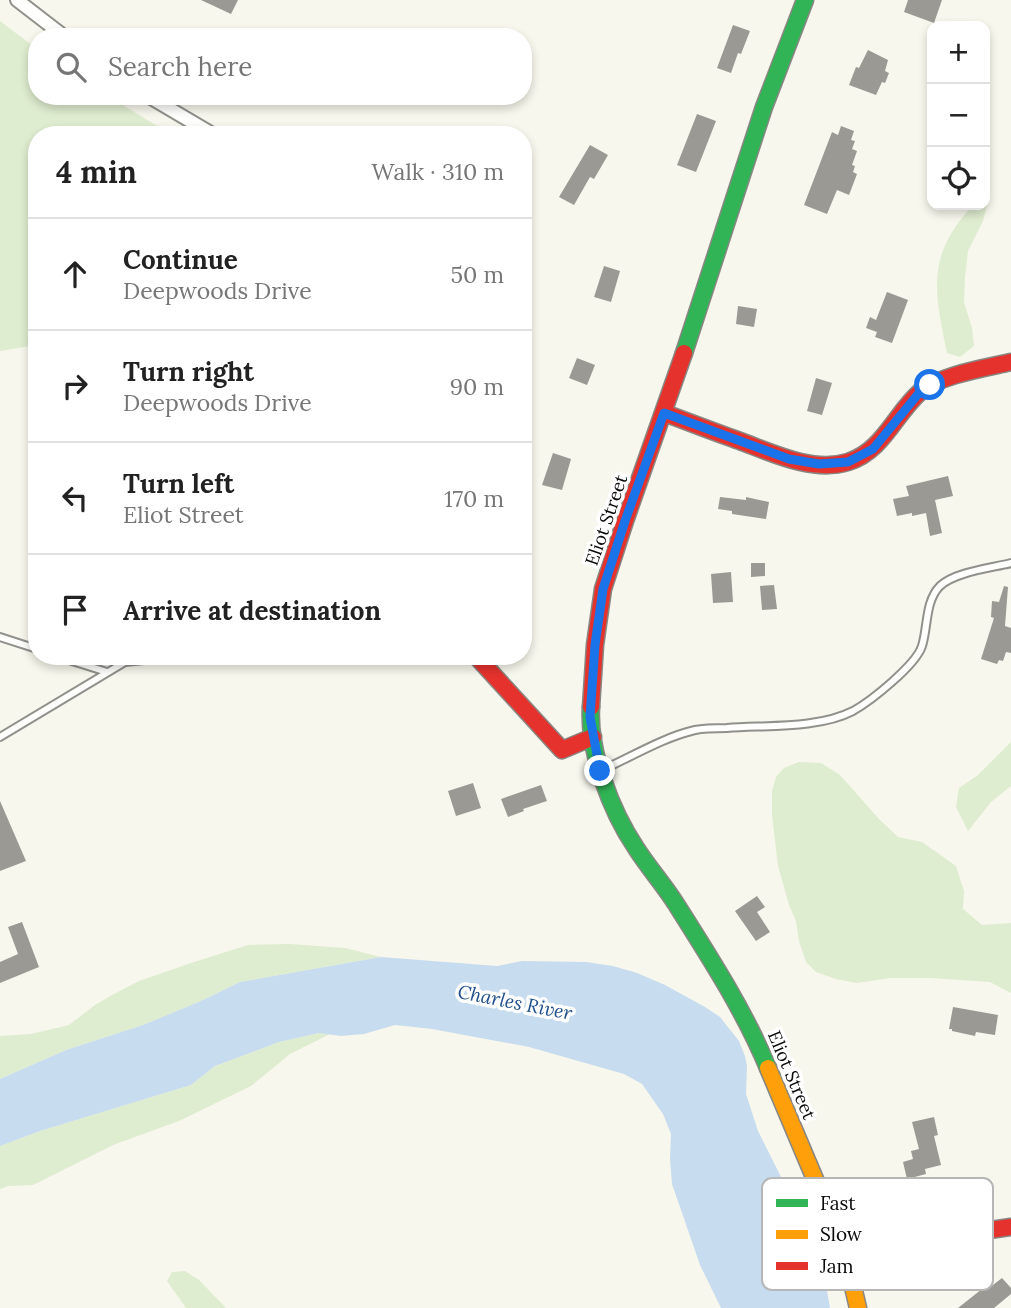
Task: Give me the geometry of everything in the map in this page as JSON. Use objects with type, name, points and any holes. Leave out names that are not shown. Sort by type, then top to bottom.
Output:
[{"type":"main road","name":"Eliot Street","points":[[805,0],[764,107],[603,589],[595,645],[590,717],[600,771],[614,810],[635,847],[675,902],[754,1034],[814,1178]]},
{"type":"main road","points":[[664,413],[789,459],[819,464],[848,462],[873,449],[919,393],[930,385],[969,371],[1011,362]]},
{"type":"main road","points":[[484,665],[562,750],[593,737]]},
{"type":"main road","points":[[993,1230],[1011,1227]]},
{"type":"main road","name":"Eliot Street","points":[[854,1290],[858,1308]]},
{"type":"street","points":[[17,0],[53,28]]},
{"type":"street","points":[[163,105],[199,126]]},
{"type":"lane","points":[[600,771],[672,737],[696,729],[802,724],[852,712],[912,663],[922,649],[932,598],[941,586],[955,577],[1011,564]]},
{"type":"lane","points":[[0,637],[28,646]]},
{"type":"lane","points":[[85,665],[107,672]]},
{"type":"lane","points":[[0,737],[120,665]]},
{"type":"green space","points":[[0,21],[28,42],[28,105],[123,105],[157,126],[28,126],[28,346],[0,351]]},
{"type":"green space","points":[[969,210],[986,210],[968,251],[965,277],[964,302],[974,346],[960,357],[947,353],[937,292],[937,274],[941,258],[958,223]]},
{"type":"green space","points":[[1011,742],[1011,786],[991,802],[968,831],[956,807],[959,788],[978,775]]},
{"type":"green space","points":[[799,762],[821,763],[840,775],[898,837],[922,842],[956,866],[964,891],[963,909],[982,925],[1011,923],[1011,993],[990,982],[931,978],[890,978],[857,983],[816,972],[806,962],[778,866],[772,815],[772,791],[776,777],[784,768]]},
{"type":"green space","points":[[290,944],[345,948],[381,957],[240,982],[143,1025],[66,1050],[0,1079],[0,1036],[31,1034],[69,1025],[95,1005],[139,981],[191,963],[248,945]]},
{"type":"green space","points":[[319,1033],[330,1034],[290,1054],[251,1086],[179,1121],[113,1145],[33,1185],[0,1189],[0,1146],[40,1131],[191,1085],[215,1066],[279,1042]]},
{"type":"green space","points":[[185,1271],[199,1280],[226,1308],[186,1308],[167,1281],[172,1272]]},
{"type":"water","name":"Charles River","points":[[381,957],[497,966],[522,961],[586,962],[637,973],[705,1007],[720,1017],[739,1041],[747,1066],[746,1094],[758,1131],[782,1178],[762,1178],[762,1290],[827,1290],[830,1308],[721,1308],[700,1265],[672,1184],[671,1134],[663,1114],[642,1084],[624,1074],[529,1047],[395,1025],[364,1034],[341,1036],[319,1033],[279,1042],[215,1066],[191,1085],[40,1131],[0,1146],[0,1079],[66,1050],[143,1025],[240,982]]},
{"type":"building","points":[[201,0],[238,0],[231,14]]},
{"type":"building","points":[[908,0],[942,0],[935,21],[904,12]]},
{"type":"building","points":[[733,25],[750,31],[731,73],[717,68]]},
{"type":"building","points":[[868,50],[888,60],[885,71],[889,73],[876,95],[849,85],[856,67],[859,68]]},
{"type":"building","points":[[697,114],[716,121],[696,172],[677,165]]},
{"type":"building","points":[[841,126],[854,131],[852,149],[857,151],[852,165],[855,166],[853,172],[857,174],[849,195],[837,190],[827,214],[804,205],[832,132],[838,135]]},
{"type":"building","points":[[590,145],[608,155],[594,179],[590,177],[574,205],[559,197]]},
{"type":"building","points":[[604,266],[620,271],[611,302],[594,297]]},
{"type":"building","points":[[887,292],[908,300],[892,343],[875,337],[877,332],[866,328],[870,317],[876,320]]},
{"type":"building","points":[[738,306],[757,309],[754,327],[736,324]]},
{"type":"building","points":[[577,358],[595,365],[587,385],[569,378]]},
{"type":"building","points":[[816,378],[832,383],[822,415],[807,411]]},
{"type":"building","points":[[553,453],[571,459],[562,490],[542,485]]},
{"type":"building","points":[[948,476],[953,496],[935,500],[942,533],[930,536],[926,513],[897,516],[893,499],[909,496],[906,486]]},
{"type":"building","points":[[720,497],[746,500],[746,497],[769,502],[766,519],[718,509]]},
{"type":"building","points":[[751,563],[765,563],[765,576],[751,577]]},
{"type":"building","points":[[731,572],[733,602],[713,603],[711,574]]},
{"type":"building","points":[[774,585],[777,609],[762,610],[760,586]]},
{"type":"building","points":[[1004,586],[1008,587],[1005,626],[1011,628],[1011,653],[1006,652],[1003,661],[999,660],[997,664],[981,659],[994,618],[991,617],[992,601],[999,602]]},
{"type":"building","points":[[473,783],[481,808],[456,816],[448,791]]},
{"type":"building","points":[[541,785],[547,801],[508,817],[501,799]]},
{"type":"building","points":[[0,801],[26,861],[0,871]]},
{"type":"building","points":[[757,896],[765,907],[757,912],[770,932],[756,941],[735,911]]},
{"type":"building","points":[[22,922],[39,967],[0,983],[0,962],[18,954],[8,927]]},
{"type":"building","points":[[953,1007],[998,1015],[995,1035],[976,1032],[975,1036],[949,1029]]},
{"type":"building","points":[[934,1117],[938,1135],[934,1136],[941,1165],[925,1169],[926,1174],[907,1178],[903,1162],[913,1159],[911,1151],[919,1149],[912,1122]]},
{"type":"building","points":[[1002,1278],[1011,1288],[1011,1294],[994,1308],[958,1308],[981,1290],[993,1290],[993,1285]]},
{"type":"traffic: fast","points":[[684,353],[764,107],[805,0]]},
{"type":"traffic: fast","points":[[591,707],[597,761],[618,817],[714,964],[749,1026],[768,1068]]},
{"type":"traffic: slow","points":[[768,1068],[814,1178]]},
{"type":"traffic: slow","points":[[854,1290],[858,1308]]},
{"type":"traffic: jam","points":[[591,707],[595,645],[603,589],[684,353]]},
{"type":"traffic: jam","points":[[664,413],[793,460],[835,465],[860,457],[870,450],[911,401],[929,386],[963,373],[1011,362]]},
{"type":"traffic: jam","points":[[484,665],[562,750],[593,737]]},
{"type":"traffic: jam","points":[[993,1230],[1011,1227]]},
{"type":"route","points":[[600,771],[590,717],[595,645],[603,589],[664,413],[789,459],[819,464],[848,462],[873,449],[919,393],[930,385]]}]
